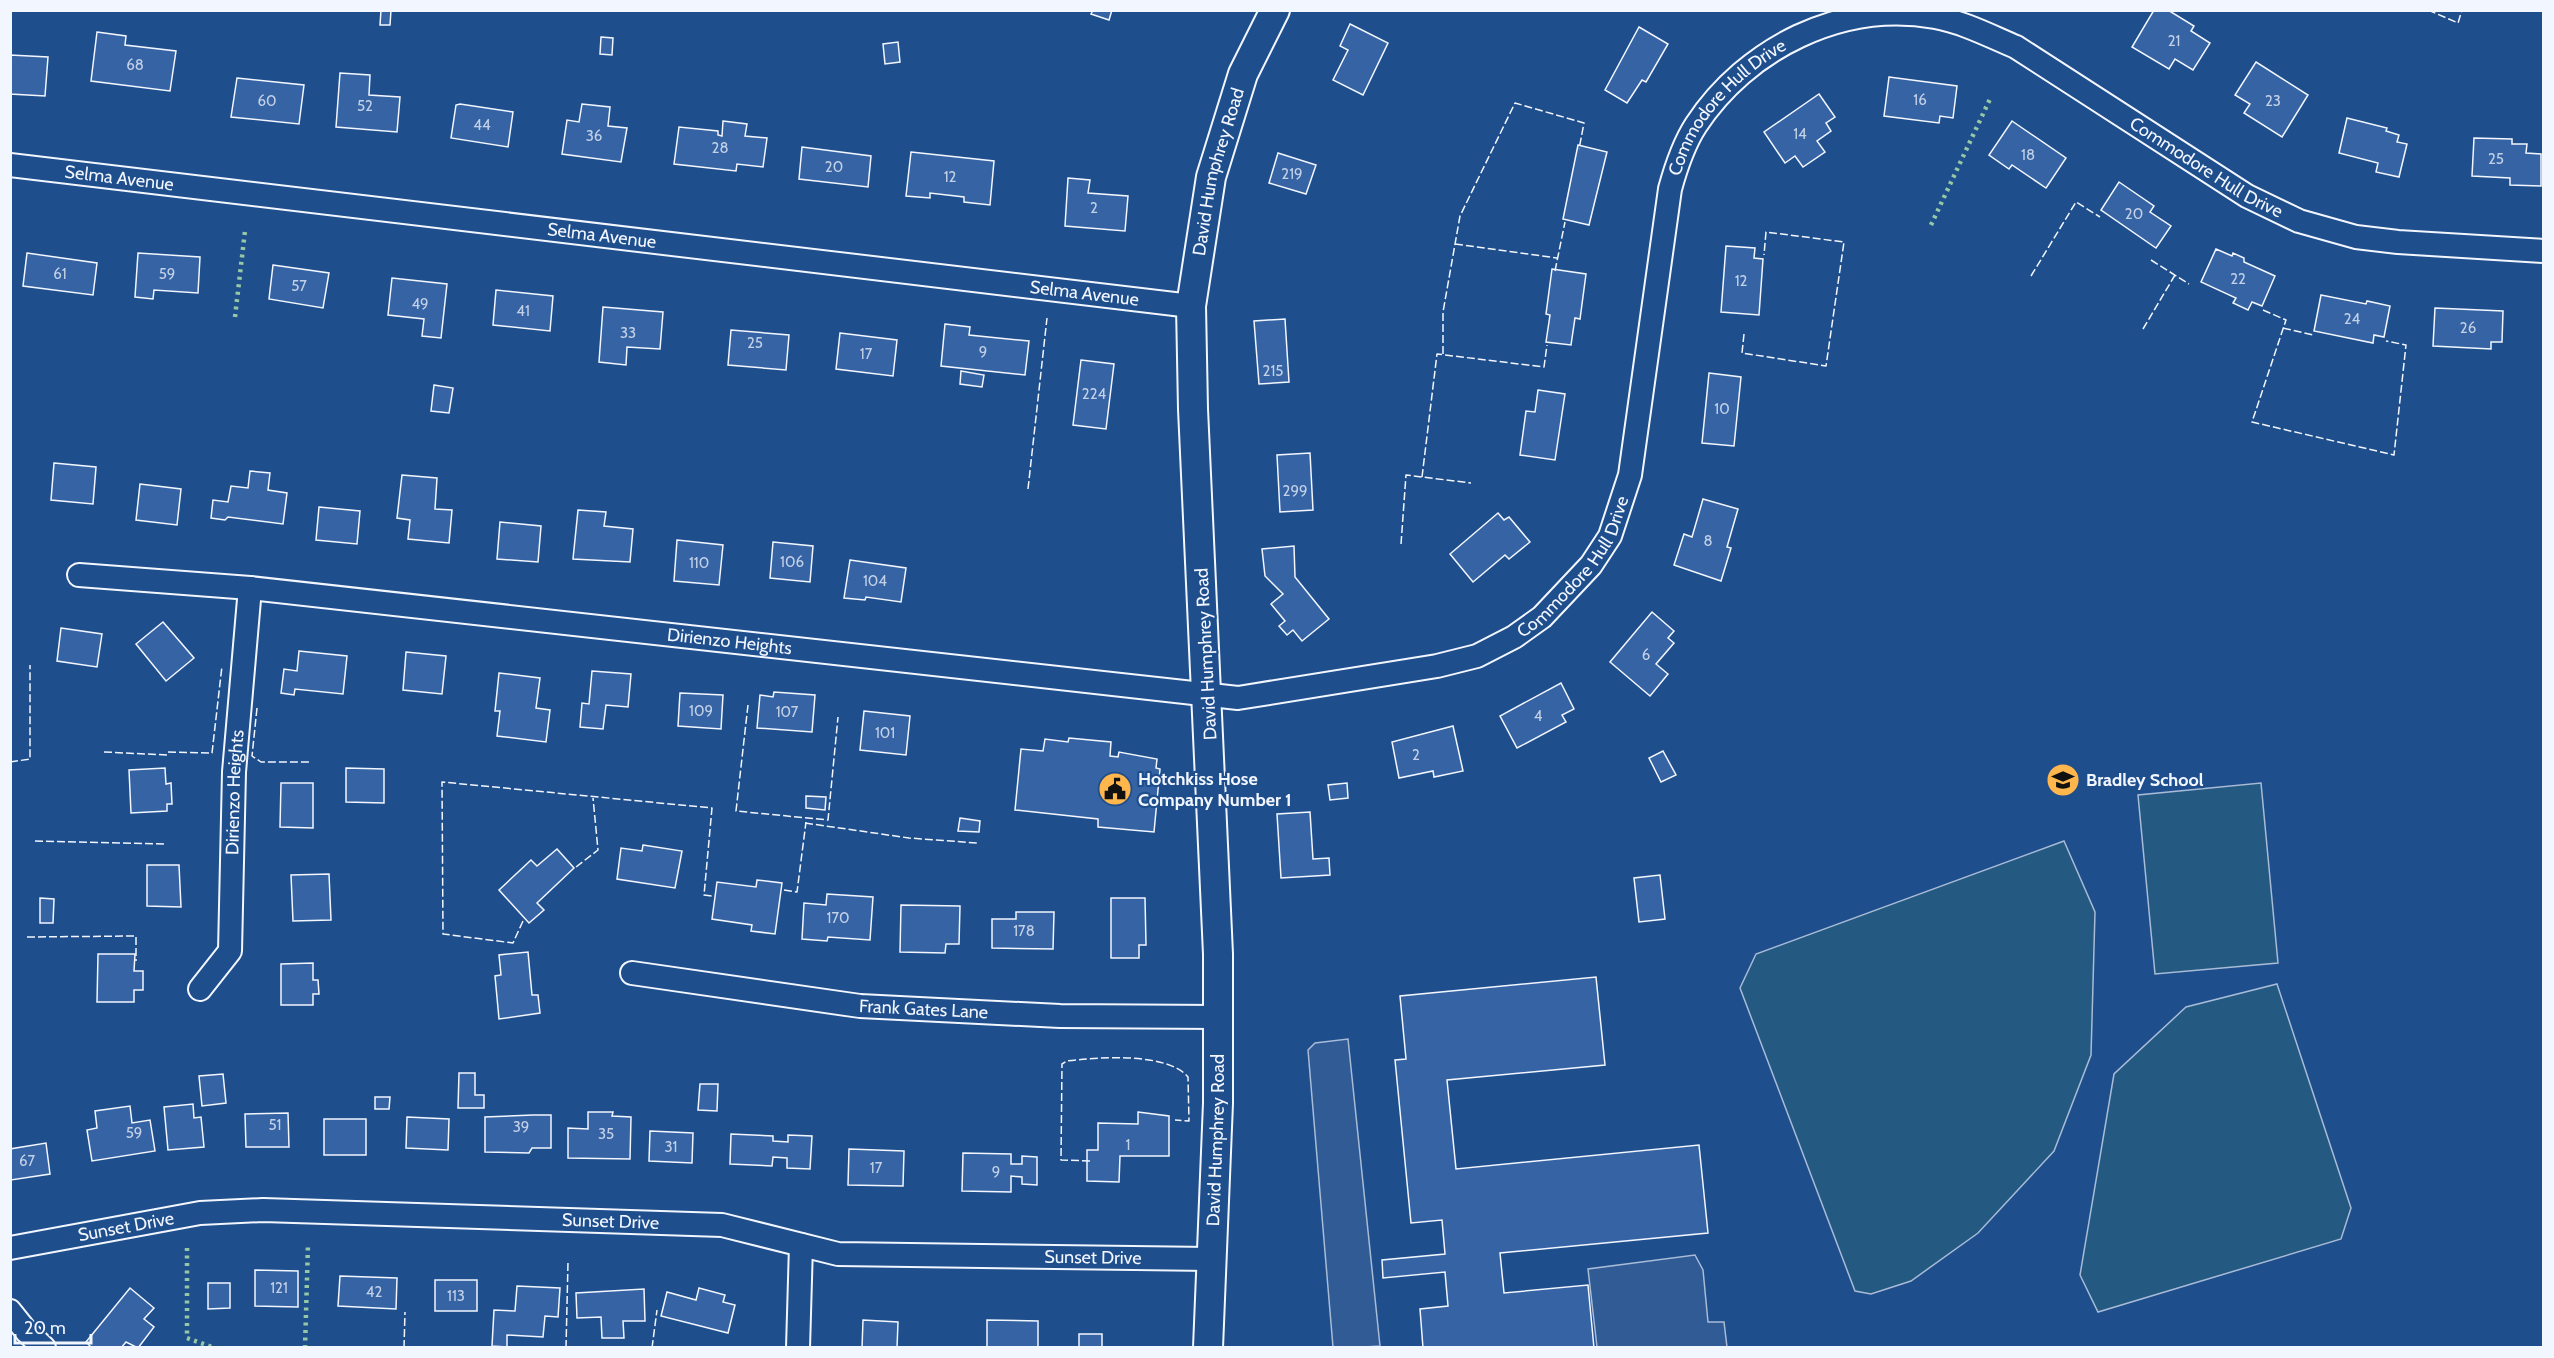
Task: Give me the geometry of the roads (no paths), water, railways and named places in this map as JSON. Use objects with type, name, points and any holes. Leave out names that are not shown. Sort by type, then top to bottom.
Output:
[{"type":"street","name":"David Humphrey Road","points":[[1208,1347],[1218,1103],[1218,1017],[1208,694],[1193,409],[1191,306],[1211,177],[1243,74],[1275,10]]},
{"type":"street","name":"Commodore Hull Drive","points":[[1208,694],[1238,698],[1437,666],[1477,656],[1514,637],[1533,624],[1571,587],[1591,565],[1611,536],[1630,475],[1670,189],[1680,155],[1695,127],[1719,93],[1758,57],[1801,34],[1828,23],[1878,14],[1907,13],[1935,16],[1974,29],[2016,48],[2247,196],[2299,221],[2327,230],[2398,242],[2544,251]]},
{"type":"street","name":"Selma Avenue","points":[[10,165],[1191,306]]},
{"type":"street","name":"Dirienzo Heights","points":[[79,574],[250,588],[1208,694]]},
{"type":"street","name":"Dirienzo Heights","points":[[200,989],[230,951],[234,772],[250,588]]},
{"type":"street","name":"Frank Gates Lane","points":[[632,973],[860,1006],[1060,1016],[1218,1017]]},
{"type":"street","name":"Sunset Drive","points":[[10,1248],[200,1213],[263,1210],[722,1225],[838,1254],[1210,1259]]},
{"type":"street","points":[[798,1347],[801,1245]]},
{"type":"street","points":[[10,1311],[26,1331],[44,1347]]},
{"type":"place","name":"Bradley School","points":[[2063,780]]},
{"type":"place","name":"Hotchkiss Hose Company Number 1","points":[[1115,789]]}]
